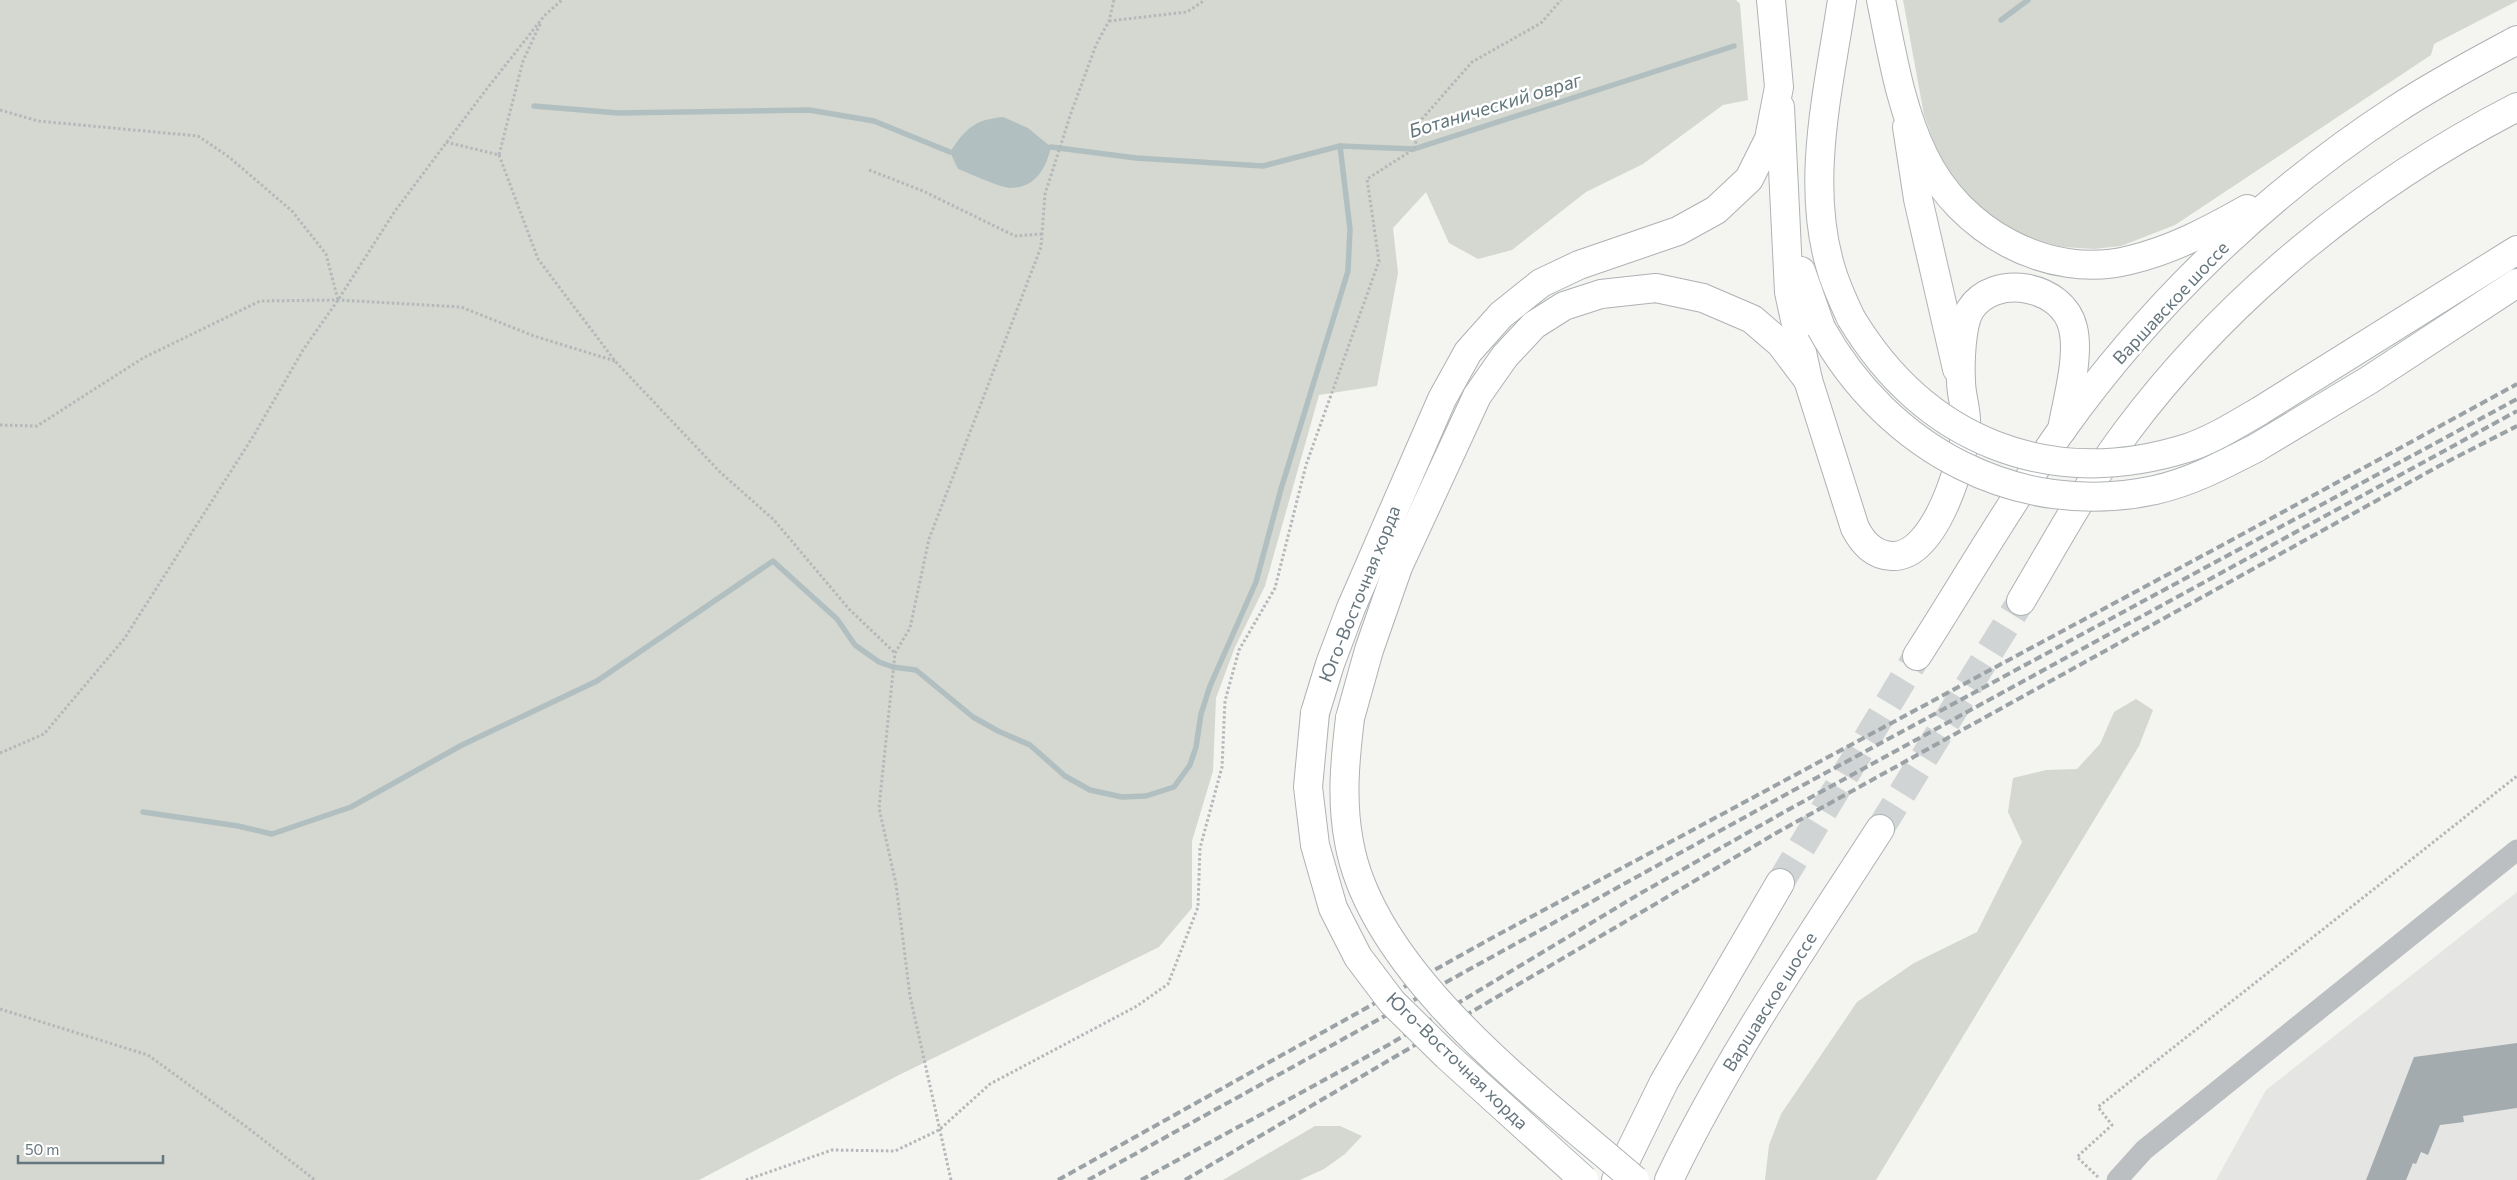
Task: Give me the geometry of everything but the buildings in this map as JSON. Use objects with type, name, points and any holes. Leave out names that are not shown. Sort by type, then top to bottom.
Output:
[{"type":"main road","points":[[1770,0],[1779,87],[1790,292],[1808,380],[1855,528],[1862,541],[1872,550],[1884,556],[1896,556],[1911,551],[1921,544],[1945,502],[1957,473],[1963,449],[1966,404],[1918,200],[1904,104],[1881,0]]},
{"type":"main road","points":[[1842,0],[1823,131],[1819,182],[1827,252],[1832,272],[1851,318],[1881,364],[1924,405],[1972,436],[2016,453],[2040,459],[2096,464],[2148,458],[2188,448],[2221,433],[2258,412],[2517,250]]},
{"type":"main road","name":"Варшавское шоссе","points":[[1917,656],[2062,430],[2143,328],[2181,288],[2261,210],[2301,179],[2395,110],[2517,40]]},
{"type":"main road","name":"Юго-Восточная хорда","points":[[1584,1180],[1446,1056],[1392,1002],[1358,957],[1332,908],[1315,845],[1308,787],[1315,713],[1330,664],[1351,608],[1442,399],[1468,352],[1501,315],[1541,283],[1579,265],[1678,231],[1716,210],[1749,180],[1769,139],[1779,87]]},
{"type":"main road","points":[[1904,104],[1924,158],[1939,184],[1957,206],[1976,223],[2000,239],[2039,256],[2075,264],[2129,261],[2160,252],[2226,221],[2301,179]]},
{"type":"main road","points":[[2021,601],[2097,473],[2126,431],[2182,363],[2210,335],[2258,288],[2336,222],[2378,191],[2490,121],[2517,107]]},
{"type":"main road","points":[[2490,121],[2517,119]]},
{"type":"main road","points":[[1784,197],[1798,261],[1822,328],[1836,355],[1856,382],[1880,409],[1904,430],[1957,464],[2007,484],[2064,495],[2128,494],[2155,490],[2195,478],[2256,448],[2369,380],[2517,283]]},
{"type":"main road","points":[[1960,383],[1964,326],[1970,311],[1978,302],[2002,289],[2015,287],[2030,288],[2044,294],[2060,305],[2070,317],[2074,330],[2075,352],[2062,430]]},
{"type":"main road","name":"Юго-Восточная хорда","points":[[1635,1180],[1462,1027],[1395,949],[1366,899],[1349,843],[1343,783],[1350,718],[1369,650],[1398,567],[1477,396],[1505,356],[1534,325],[1564,306],[1601,294],[1656,288],[1703,298],[1752,319],[1780,343],[1808,380]]},
{"type":"main road","name":"Варшавское шоссе","points":[[1669,1180],[1699,1117],[1753,1026],[1880,829]]},
{"type":"main road","points":[[1616,1180],[1664,1082],[1780,883]]},
{"type":"street","points":[[2117,1180],[2144,1150],[2517,850]]},
{"type":"path","points":[[0,752],[44,734],[124,639],[258,428],[303,350],[338,300],[395,211],[544,16],[562,0]]},
{"type":"path","points":[[951,1180],[910,996],[896,884],[879,808],[895,653],[910,628],[928,539],[1041,246],[1045,194],[1070,113],[1096,45],[1109,21],[1114,0]]},
{"type":"path","points":[[1109,21],[1187,12],[1205,0]]},
{"type":"path","points":[[746,1180],[832,1150],[895,1151],[939,1130],[990,1084],[1137,1006],[1168,984],[1198,907],[1200,848],[1222,767],[1225,701],[1239,650],[1275,588],[1306,465],[1379,261],[1367,179],[1414,148],[1422,119],[1472,62],[1541,23],[1561,0]]},
{"type":"path","points":[[544,16],[523,61],[498,155],[538,259],[615,361],[720,472],[774,520],[849,609],[895,653]]},
{"type":"path","points":[[0,110],[38,121],[198,136],[229,157],[292,211],[326,254],[338,300]]},
{"type":"path","points":[[446,142],[498,155]]},
{"type":"path","points":[[869,170],[923,191],[1015,236],[1042,234]]},
{"type":"path","points":[[0,425],[37,426],[142,358],[260,301],[338,300],[461,307],[534,336],[615,361]]},
{"type":"path","points":[[2100,1180],[2077,1157],[2112,1124],[2098,1107],[2517,776]]},
{"type":"path","points":[[0,1009],[148,1055],[315,1180]]},
{"type":"shaded area","points":[[0,0],[1736,0],[1740,4],[1748,100],[1723,105],[1643,164],[1586,192],[1512,250],[1478,259],[1449,243],[1426,192],[1393,228],[1398,273],[1377,386],[1319,395],[1265,586],[1235,647],[1216,698],[1213,771],[1192,841],[1192,908],[1159,947],[897,1076],[699,1180],[0,1180]]},
{"type":"shaded area","points":[[1903,0],[2517,1],[2434,44],[2431,55],[2175,225],[2121,246],[2094,249],[2062,247],[2021,236],[1990,217],[1951,182],[1940,159],[1924,115]]},
{"type":"shaded area","points":[[1003,117],[1028,128],[1051,147],[1043,169],[1027,185],[1010,188],[1000,186],[958,169],[950,152],[966,131],[978,123]]},
{"type":"shaded area","points":[[2136,699],[2153,710],[2139,746],[1876,1180],[1765,1180],[1769,1145],[1781,1114],[1857,1002],[1914,963],[1977,932],[2022,842],[2008,812],[2013,778],[2046,770],[2077,769],[2100,744],[2114,712]]},
{"type":"shaded area","points":[[2517,892],[2517,1180],[2216,1180],[2266,1090]]},
{"type":"shaded area","points":[[1315,1126],[1340,1126],[1362,1136],[1345,1154],[1324,1169],[1300,1180],[1223,1180]]},
{"type":"waterway","name":"Ботанический овраг","points":[[2001,20],[2028,0]]},
{"type":"waterway","name":"Ботанический овраг","points":[[1051,147],[1136,158],[1263,166],[1340,146],[1414,149],[1734,46]]},
{"type":"waterway","points":[[534,106],[618,113],[809,110],[874,121],[950,152]]},
{"type":"waterway","points":[[143,812],[238,826],[272,834],[351,807],[462,745],[597,681],[773,561],[837,619],[855,645],[879,662],[893,667],[916,670],[973,717],[998,731],[1030,745],[1065,776],[1090,790],[1122,797],[1146,796],[1174,787],[1190,765],[1196,747],[1201,714],[1210,686],[1256,582],[1281,489],[1348,271],[1350,229],[1340,146]]},
{"type":"tunnel","points":[[1880,829],[2021,601]]},
{"type":"tunnel","points":[[1780,883],[1917,656]]},
{"type":"railway","points":[[1058,1180],[1490,939],[2228,542],[2517,384]]},
{"type":"railway","points":[[1088,1180],[1794,790],[2517,399]]},
{"type":"railway","points":[[1141,1180],[1390,1044],[1641,893],[1786,811],[2517,411]]},
{"type":"railway","points":[[1185,1180],[1778,832],[2439,466],[2517,426]]}]
